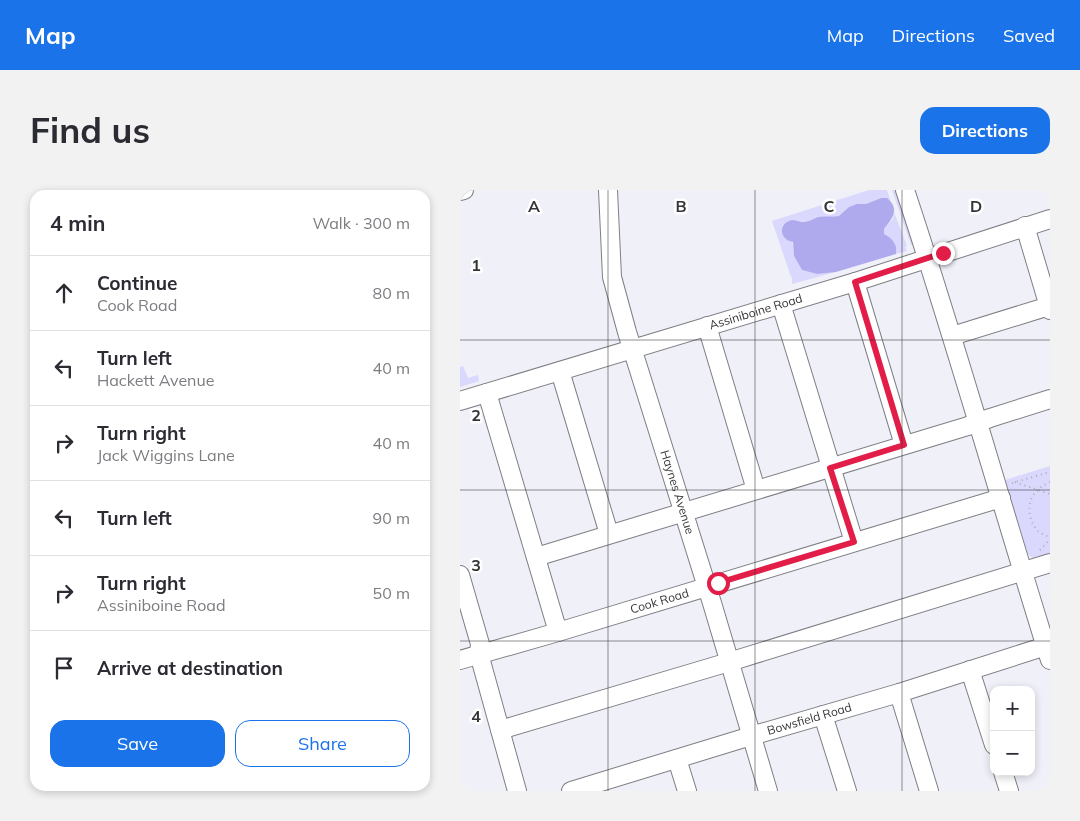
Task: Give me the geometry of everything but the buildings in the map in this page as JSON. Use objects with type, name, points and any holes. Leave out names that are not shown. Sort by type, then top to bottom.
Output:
[{"type":"street","points":[[460,191],[464,190]]},
{"type":"street","name":"Haynes Avenue","points":[[608,190],[612,277],[768,791]]},
{"type":"street","points":[[905,190],[928,258],[978,423],[1005,491],[1023,571],[1048,651]]},
{"type":"street","name":"Assiniboine Road","points":[[460,401],[855,282],[1050,219]]},
{"type":"street","points":[[952,336],[1049,308],[1024,226]]},
{"type":"street","points":[[855,282],[904,445]]},
{"type":"street","points":[[781,304],[854,542]]},
{"type":"street","points":[[707,326],[756,490]]},
{"type":"street","points":[[560,371],[609,534]]},
{"type":"street","points":[[487,393],[558,632]]},
{"type":"street","points":[[536,557],[978,423],[1050,399]]},
{"type":"street","name":"Cook Road","points":[[460,660],[854,542],[1005,491]]},
{"type":"street","points":[[500,730],[729,662],[1023,571],[1044,558]]},
{"type":"street","points":[[460,575],[480,644],[479,654],[517,791]]},
{"type":"street","name":"Bowsfield Road","points":[[571,791],[604,786],[677,759],[751,736],[899,693],[970,670],[1048,651]]},
{"type":"street","points":[[970,670],[990,732]]},
{"type":"street","points":[[899,693],[928,791]]},
{"type":"street","points":[[824,715],[847,791]]},
{"type":"street","points":[[677,759],[687,791]]},
{"type":"street","points":[[1004,776],[1009,791]]},
{"type":"path","points":[[1005,491],[1015,482],[1050,472]]},
{"type":"path","points":[[1015,482],[1050,494]]},
{"type":"path","points":[[1044,558],[1050,538],[1040,532],[1033,524],[1030,517],[1030,506],[1033,495],[1050,482]]},
{"type":"path","points":[[1025,519],[1030,517]]},
{"type":"shaded area","points":[[869,190],[887,190],[891,202],[887,198],[881,198],[866,204],[857,204],[840,216],[816,218],[806,222],[790,221],[794,256],[802,270],[817,274],[836,272],[792,284],[792,278],[772,221]]},
{"type":"shaded area","points":[[892,190],[898,190],[917,243],[911,245]]},
{"type":"shaded area","points":[[881,198],[887,198],[893,206],[894,213],[884,229],[884,234],[894,242],[896,254],[836,272],[817,274],[802,270],[794,256],[793,242],[788,241],[783,235],[782,228],[784,224],[792,220],[804,222],[819,217],[839,216],[849,207],[857,204],[866,204]]},
{"type":"shaded area","points":[[894,212],[907,246],[905,247],[907,251],[896,254],[897,250],[884,234],[884,229],[893,219]]},
{"type":"shaded area","points":[[463,366],[468,378],[478,375],[479,381],[460,387],[460,367]]},
{"type":"shaded area","points":[[1050,466],[1050,557],[1036,559],[1025,550],[1005,480]]},
{"type":"route","points":[[718,583],[854,542],[830,468],[904,445],[855,282],[943,253]]}]
